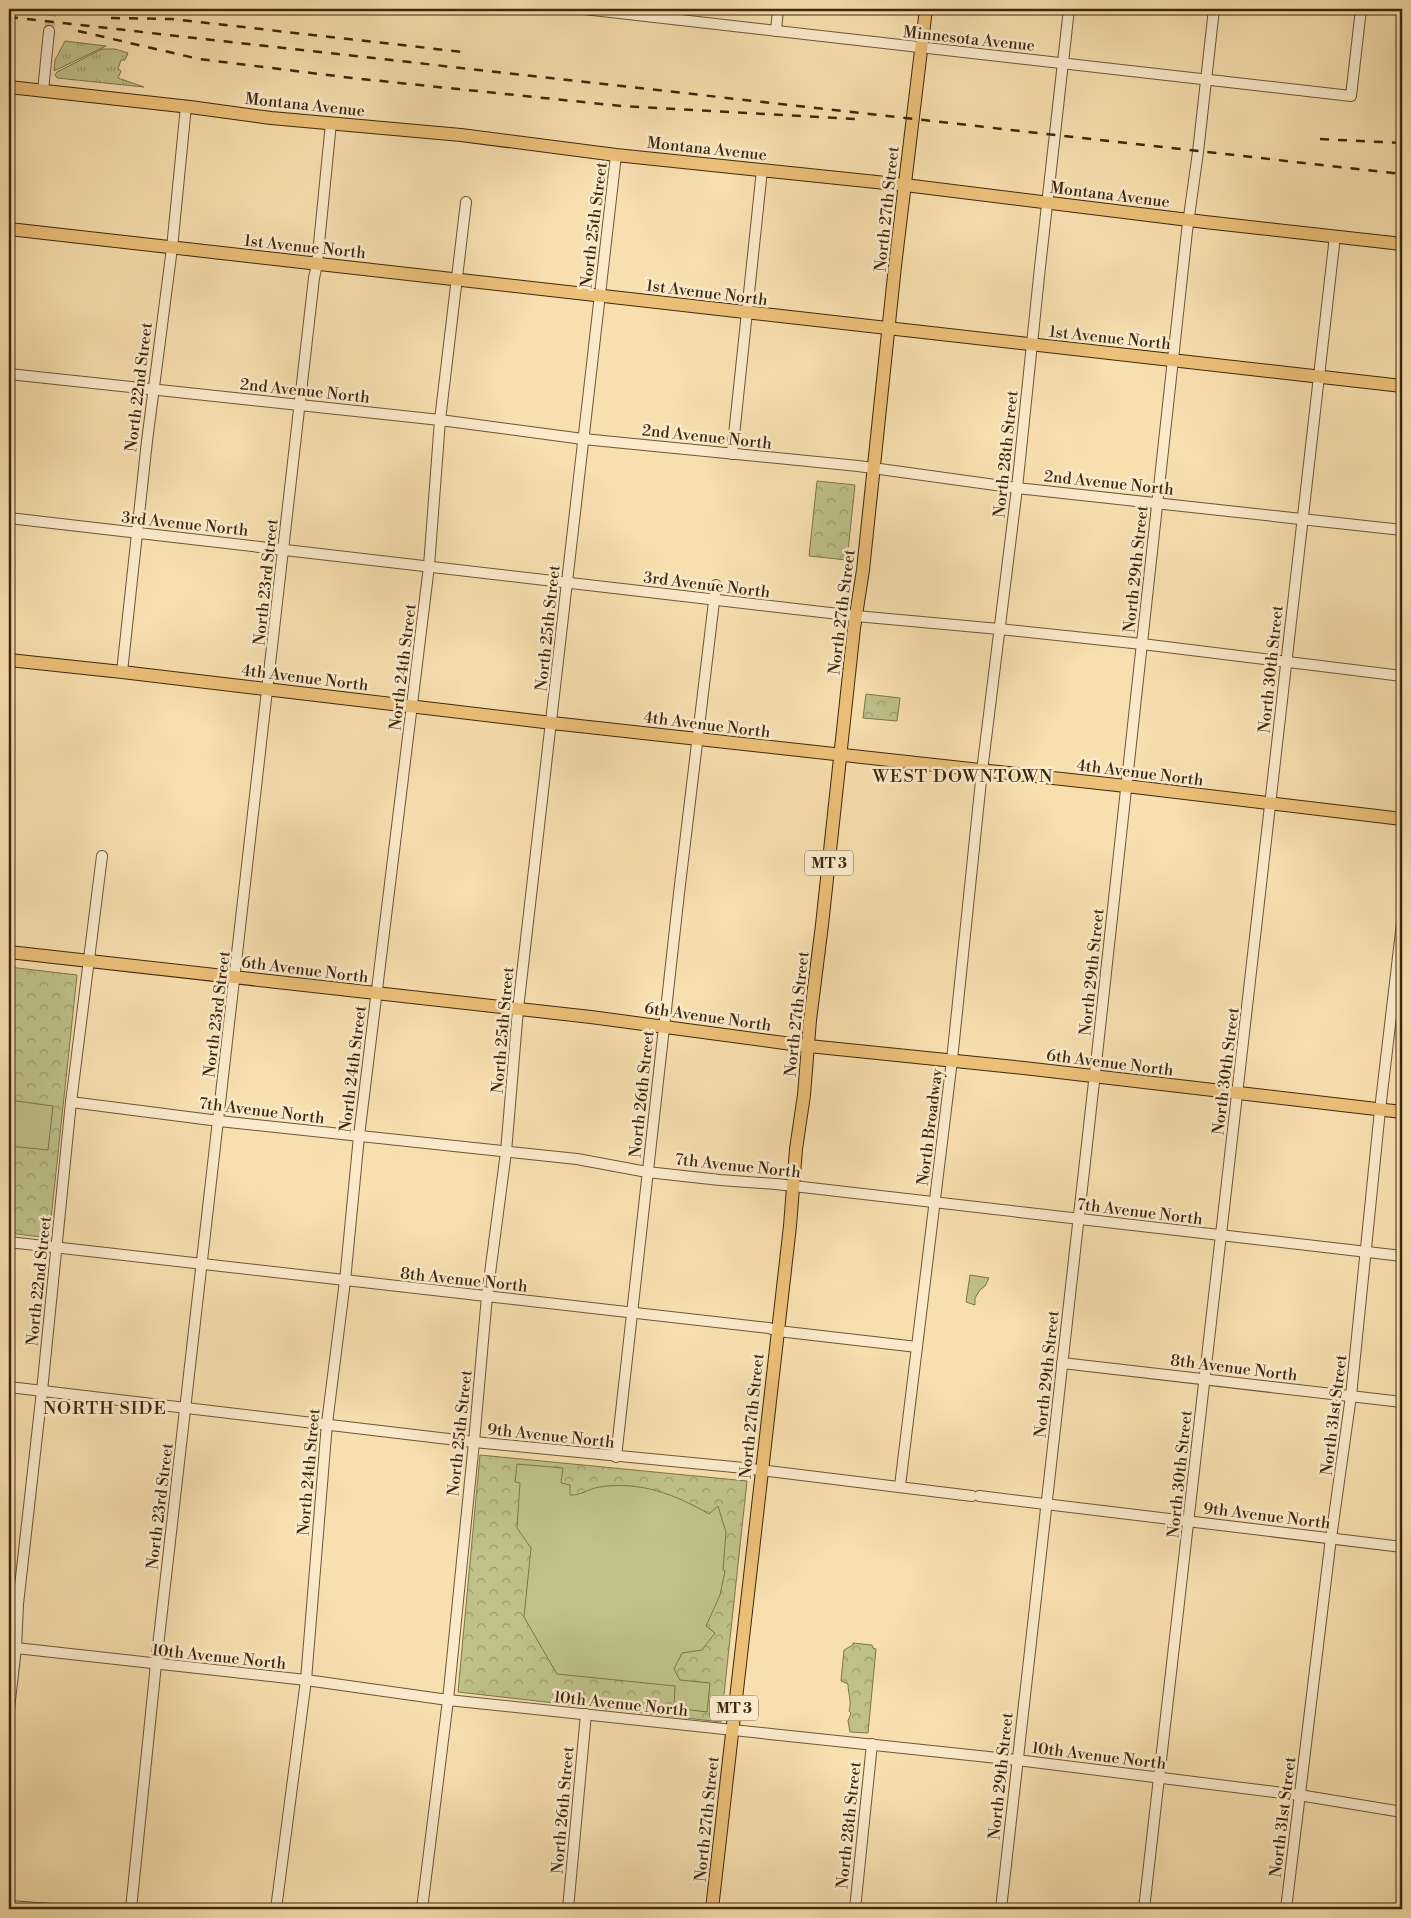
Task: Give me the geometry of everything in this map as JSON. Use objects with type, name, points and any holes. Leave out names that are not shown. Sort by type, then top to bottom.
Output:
[{"type":"main road","name":"MT 3","points":[[922,47],[926,9]]},
{"type":"main road","name":"North 27th Street","points":[[712,1909],[790,1226],[792,1186],[804,1095],[856,616],[922,47]]},
{"type":"main road","name":"Montana Avenue","points":[[9,87],[186,106],[272,118],[461,135],[616,154],[905,184],[1189,220],[1402,244]]},
{"type":"main road","name":"1st Avenue North","points":[[9,229],[1402,386]]},
{"type":"main road","name":"4th Avenue North","points":[[9,660],[1402,819]]},
{"type":"main road","name":"6th Avenue North","points":[[9,952],[664,1025],[808,1046],[952,1060],[1402,1112]]},
{"type":"street","name":"Minnesota Avenue","points":[[584,9],[632,12],[776,31],[1351,96],[1362,9]]},
{"type":"street","points":[[776,31],[778,9]]},
{"type":"street","name":"North 28th Street","points":[[982,771],[1017,488],[1069,9]]},
{"type":"street","name":"North 29th Street","points":[[1000,1909],[1214,9]]},
{"type":"street","points":[[43,91],[49,31]]},
{"type":"street","name":"North 22nd Street","points":[[122,672],[161,321],[172,248],[186,106]]},
{"type":"street","name":"North 23rd Street","points":[[131,1909],[156,1664],[317,264],[331,123]]},
{"type":"street","name":"North 25th Street","points":[[422,1909],[448,1700],[487,1296],[506,1152],[518,1009],[616,154]]},
{"type":"street","points":[[732,454],[762,170]]},
{"type":"street","name":"North 24th Street","points":[[276,1909],[306,1680],[327,1424],[345,1281],[358,1136],[429,566],[440,420],[466,202]]},
{"type":"street","name":"North 30th Street","points":[[1144,1909],[1335,236]]},
{"type":"street","name":"2nd Avenue North","points":[[9,374],[155,388],[440,420],[582,439],[874,469],[1017,488],[1402,530]]},
{"type":"street","name":"3rd Avenue North","points":[[9,518],[856,616],[1142,644],[1402,676]]},
{"type":"street","name":"North 26th Street","points":[[616,1457],[664,1025],[716,585]]},
{"type":"street","name":"North Broadway","points":[[900,1486],[952,1060],[982,771]]},
{"type":"street","name":"North 22nd Street","points":[[9,1709],[16,1648],[13,1604],[42,1392],[71,1102],[102,856]]},
{"type":"street","name":"North 31st Street","points":[[1286,1909],[1331,1538],[1352,1396],[1380,1110],[1402,924]]},
{"type":"street","name":"7th Avenue North","points":[[71,1102],[219,1121],[577,1160],[648,1172],[792,1186],[1402,1256]]},
{"type":"street","name":"8th Avenue North","points":[[9,1242],[917,1346]]},
{"type":"street","name":"8th Avenue North","points":[[1062,1363],[1402,1402]]},
{"type":"street","name":"9th Avenue North","points":[[9,1387],[474,1442],[900,1486],[1402,1547]]},
{"type":"street","name":"10th Avenue North","points":[[16,1648],[306,1680],[448,1700],[1018,1760],[1299,1795],[1402,1812]]},
{"type":"street","name":"North 26th Street","points":[[568,1909],[586,1714]]},
{"type":"street","name":"North 28th Street","points":[[854,1909],[872,1744]]},
{"type":"street","points":[[9,1906],[52,1909]]},
{"type":"green space","points":[[65,41],[106,46],[54,71],[55,60]]},
{"type":"green space","points":[[102,49],[115,49],[128,53],[125,60],[121,60],[118,69],[121,71],[118,78],[144,87],[57,78],[55,75],[57,72]]},
{"type":"green space","points":[[817,481],[855,485],[847,560],[809,556]]},
{"type":"green space","points":[[866,694],[900,698],[897,721],[863,718]]},
{"type":"green space","points":[[9,967],[77,975],[49,1238],[9,1233]]},
{"type":"green space","points":[[9,1100],[53,1106],[48,1150],[9,1146]]},
{"type":"green space","points":[[970,1275],[989,1278],[975,1298],[975,1305],[966,1302]]},
{"type":"green space","points":[[480,1455],[747,1481],[721,1722],[458,1692]]},
{"type":"green space","points":[[517,1464],[563,1468],[561,1483],[570,1485],[570,1495],[599,1487],[629,1486],[670,1495],[709,1514],[718,1506],[726,1532],[723,1570],[725,1571],[720,1595],[706,1626],[715,1633],[702,1650],[682,1653],[674,1669],[680,1680],[710,1683],[707,1712],[674,1708],[675,1686],[557,1674],[524,1617],[531,1548],[517,1528],[520,1483],[515,1482]]},
{"type":"green space","points":[[853,1643],[872,1645],[876,1649],[868,1733],[850,1732],[848,1721],[851,1713],[849,1711],[848,1684],[841,1681],[844,1650],[853,1645]]},
{"type":"tunnel","points":[[49,31],[52,9]]},
{"type":"railway","points":[[9,17],[1402,174]]},
{"type":"railway","points":[[111,18],[172,19],[463,52]]},
{"type":"railway","points":[[78,31],[199,59],[352,78],[621,106],[857,119]]},
{"type":"railway","points":[[1320,139],[1402,143]]},
{"type":"district","name":"WEST DOWNTOWN","points":[[963,776]]},
{"type":"district","name":"NORTH SIDE","points":[[105,1408]]}]
